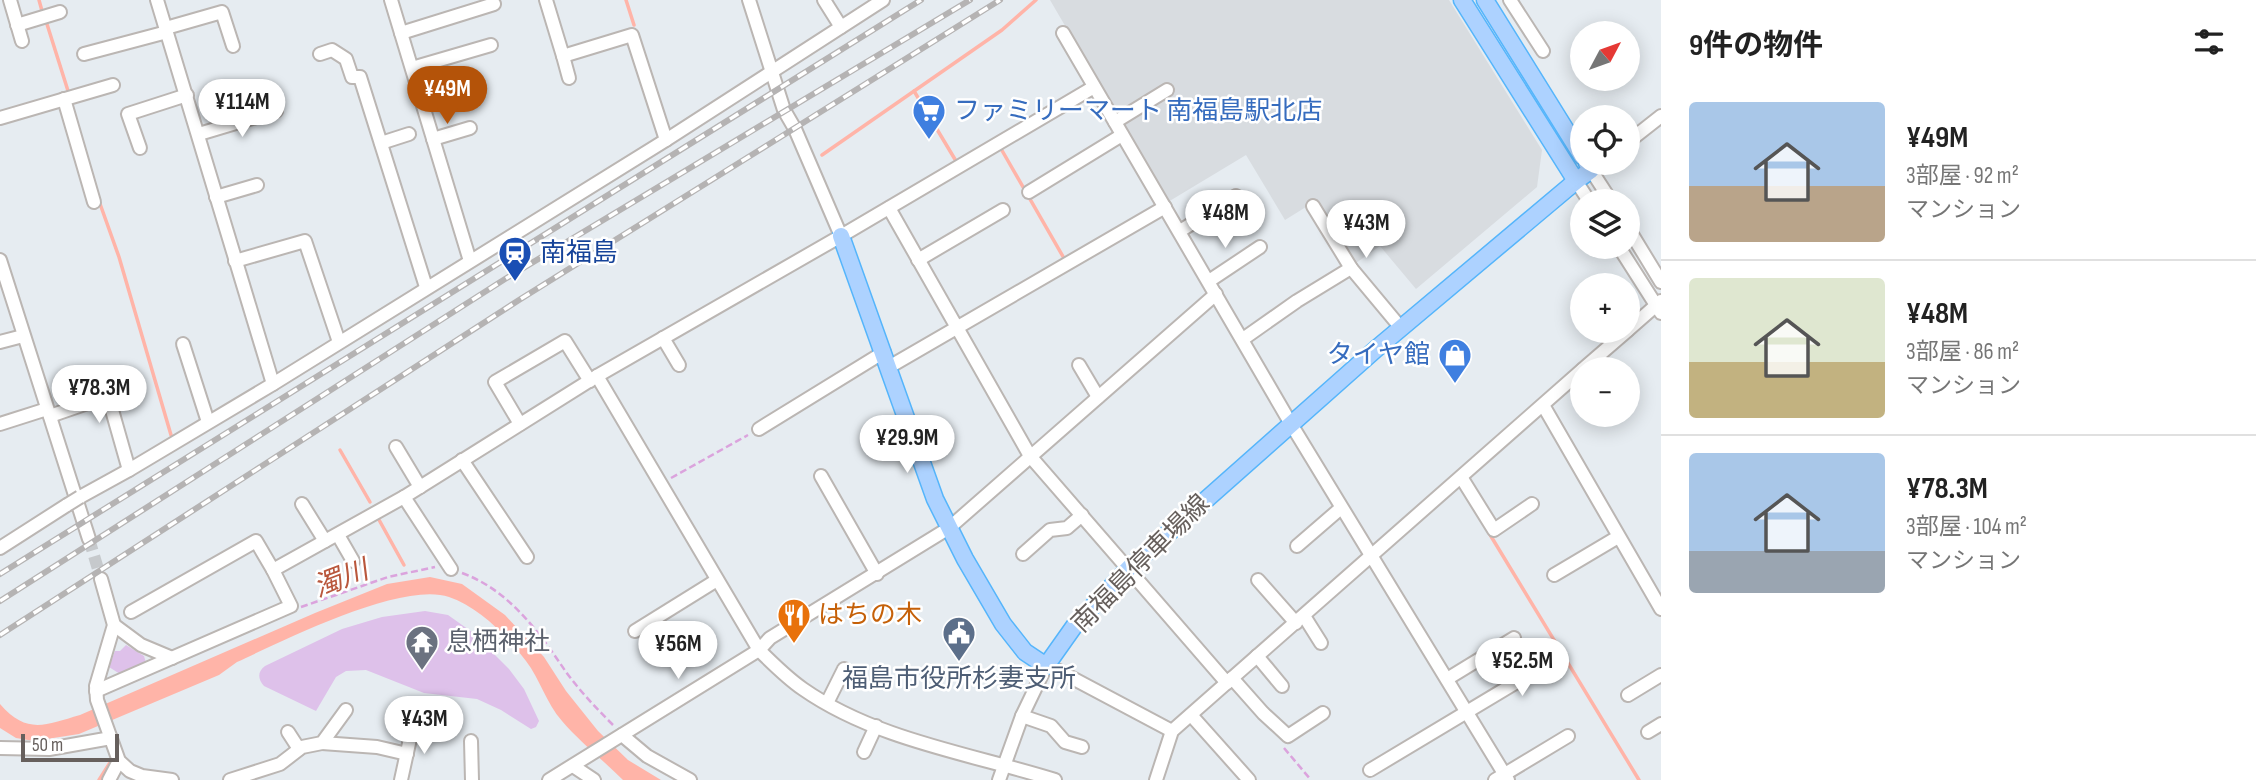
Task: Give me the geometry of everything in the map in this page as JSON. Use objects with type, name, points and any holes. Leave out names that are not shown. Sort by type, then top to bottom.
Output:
[{"type":"main road","points":[[1462,0],[1576,181]]},
{"type":"main road","points":[[1485,0],[1570,137]]},
{"type":"main road","name":"南福島停車場線","points":[[1046,666],[1075,625],[1129,568],[1401,328],[1582,175]]},
{"type":"main road","points":[[841,236],[935,499],[1003,624],[1025,652],[1046,666]]},
{"type":"street","points":[[10,0],[22,41]]},
{"type":"street","points":[[157,0],[273,384]]},
{"type":"street","points":[[391,0],[470,261]]},
{"type":"street","points":[[546,0],[569,78]]},
{"type":"street","points":[[749,0],[783,110],[795,129],[841,236]]},
{"type":"street","points":[[824,0],[841,27]]},
{"type":"street","points":[[1510,0],[1543,51]]},
{"type":"street","points":[[0,548],[80,497],[273,384],[666,140],[880,1]]},
{"type":"street","points":[[401,33],[494,4]]},
{"type":"street","points":[[17,24],[60,12]]},
{"type":"street","points":[[84,54],[222,12],[233,46]]},
{"type":"street","points":[[1063,33],[1291,424],[1467,712],[1503,778],[1567,736]]},
{"type":"street","points":[[563,56],[632,35],[666,140]]},
{"type":"street","points":[[412,68],[491,45]]},
{"type":"street","points":[[320,54],[332,50],[346,58],[352,77],[360,77],[426,287]]},
{"type":"street","points":[[0,118],[113,85]]},
{"type":"street","points":[[273,570],[404,497],[593,378],[1094,87]]},
{"type":"street","points":[[1115,122],[1167,90]]},
{"type":"street","points":[[140,148],[128,114],[187,95]]},
{"type":"street","points":[[64,99],[94,202]]},
{"type":"street","points":[[199,134],[276,111]]},
{"type":"street","points":[[1640,133],[1661,116]]},
{"type":"street","points":[[433,139],[470,128]]},
{"type":"street","points":[[381,143],[409,134]]},
{"type":"street","points":[[1029,192],[1122,135]]},
{"type":"street","points":[[1576,181],[1581,189]]},
{"type":"street","points":[[216,197],[257,185]]},
{"type":"street","points":[[1180,231],[1236,196]]},
{"type":"street","points":[[1313,206],[1351,268],[1401,328]]},
{"type":"street","points":[[759,429],[886,359],[957,327],[1165,207]]},
{"type":"street","points":[[889,208],[1030,456],[1230,680],[1288,736],[1323,713]]},
{"type":"street","points":[[918,260],[1003,209]]},
{"type":"street","points":[[236,261],[305,241],[338,342]]},
{"type":"street","points":[[1209,281],[1260,247]]},
{"type":"street","points":[[1640,248],[1661,282]]},
{"type":"street","points":[[1627,259],[1659,306],[1640,320]]},
{"type":"street","points":[[0,260],[2,276],[89,539]]},
{"type":"street","points":[[1243,339],[1351,268]]},
{"type":"street","points":[[549,780],[759,650],[770,638],[949,528],[1216,294]]},
{"type":"street","points":[[0,342],[23,336]]},
{"type":"street","points":[[663,338],[679,365]]},
{"type":"street","points":[[520,424],[495,382],[565,341],[593,378],[759,650],[804,690],[876,726],[1055,780]]},
{"type":"street","points":[[1597,357],[1613,343]]},
{"type":"street","points":[[183,344],[208,422]]},
{"type":"street","points":[[1079,365],[1098,397]]},
{"type":"street","points":[[1156,780],[1172,731],[1570,381]]},
{"type":"street","points":[[0,424],[108,396],[129,470]]},
{"type":"street","points":[[1543,405],[1661,609]]},
{"type":"street","points":[[396,447],[420,487]]},
{"type":"street","points":[[462,460],[527,557]]},
{"type":"street","points":[[821,476],[877,573]]},
{"type":"street","points":[[1461,477],[1493,530],[1532,504]]},
{"type":"street","points":[[404,497],[450,569]]},
{"type":"street","points":[[302,504],[325,541]]},
{"type":"street","points":[[1297,546],[1341,508]]},
{"type":"street","points":[[1023,554],[1050,530],[1067,528],[1082,515]]},
{"type":"street","points":[[338,535],[353,561]]},
{"type":"street","points":[[1554,575],[1618,537]]},
{"type":"street","points":[[97,695],[172,658],[291,606],[256,541],[131,612]]},
{"type":"street","points":[[101,579],[114,625],[97,695],[119,761],[130,771],[172,780]]},
{"type":"street","points":[[635,631],[717,580]]},
{"type":"street","points":[[1258,580],[1321,643]]},
{"type":"street","points":[[114,625],[141,645],[172,658]]},
{"type":"street","points":[[1447,679],[1514,638]]},
{"type":"street","points":[[1257,656],[1282,686]]},
{"type":"street","points":[[1370,770],[1560,656]]},
{"type":"street","points":[[999,780],[1022,716],[1046,666],[1172,731]]},
{"type":"street","points":[[827,703],[844,669]]},
{"type":"street","points":[[1628,695],[1661,676]]},
{"type":"street","points":[[322,743],[346,710]]},
{"type":"street","points":[[1191,715],[1249,780]]},
{"type":"street","points":[[1022,716],[1051,726],[1065,742],[1082,747]]},
{"type":"street","points":[[1648,732],[1661,724]]},
{"type":"street","points":[[401,780],[414,725]]},
{"type":"street","points":[[864,752],[876,726]]},
{"type":"street","points":[[288,732],[299,749]]},
{"type":"street","points":[[0,748],[49,750],[110,735]]},
{"type":"street","points":[[619,737],[690,780]]},
{"type":"street","points":[[471,741],[472,780]]},
{"type":"street","points":[[230,780],[280,764],[309,744],[377,747],[407,754]]},
{"type":"street","points":[[109,780],[119,761]]},
{"type":"street","points":[[573,766],[594,780]]},
{"type":"path","points":[[659,485],[759,429]]},
{"type":"path","points":[[291,606],[304,608],[412,571],[436,567],[474,577],[526,617],[619,737]]},
{"type":"shaded area","points":[[1050,0],[1449,0],[1542,150],[1537,187],[1416,289],[1380,246],[1356,263],[1314,202],[1285,220],[1246,155],[1168,202]]},
{"type":"shaded area","name":"濁川","points":[[430,577],[462,584],[505,615],[544,657],[566,691],[598,731],[628,760],[661,780],[623,780],[562,721],[531,668],[501,632],[482,615],[460,602],[449,597],[428,594],[402,597],[373,605],[312,628],[237,662],[219,675],[79,734],[34,741],[16,738],[0,728],[0,704],[10,714],[28,724],[46,724],[68,719],[387,584]]},
{"type":"shaded area","points":[[425,611],[448,615],[472,632],[509,669],[524,689],[539,721],[536,727],[531,729],[477,699],[424,693],[366,670],[346,671],[336,677],[316,711],[264,686],[260,681],[260,673],[265,666],[342,629],[382,617]]},
{"type":"shaded area","points":[[126,645],[144,656],[146,663],[120,674],[109,667],[115,651],[120,651]]},
{"type":"waterway","points":[[39,0],[42,11]]},
{"type":"waterway","points":[[626,0],[634,25]]},
{"type":"waterway","points":[[822,155],[1002,30],[1036,0]]},
{"type":"waterway","points":[[46,21],[69,94]]},
{"type":"waterway","points":[[914,91],[956,161]]},
{"type":"waterway","points":[[1000,147],[1065,260]]},
{"type":"waterway","points":[[99,201],[119,257],[171,435]]},
{"type":"waterway","points":[[340,450],[370,502]]},
{"type":"waterway","points":[[378,518],[404,565]]},
{"type":"waterway","points":[[1489,533],[1639,780]]},
{"type":"waterway","points":[[99,780],[111,761]]},
{"type":"tunnel","points":[[89,539],[101,579]]},
{"type":"railway","points":[[0,574],[921,0]]},
{"type":"railway","points":[[0,601],[505,279],[970,0]]},
{"type":"railway","points":[[0,635],[519,300],[1000,0]]},
{"type":"place","name":"ファミリーマート 南福島駅北店","points":[[929,141]]},
{"type":"place","name":"南福島","points":[[515,283]]},
{"type":"place","name":"タイヤ館","points":[[1455,385]]},
{"type":"place","name":"はちの木","points":[[794,645]]},
{"type":"place","name":"福島市役所杉妻支所","points":[[959,663]]},
{"type":"place","name":"息栖神社","points":[[422,672]]}]
